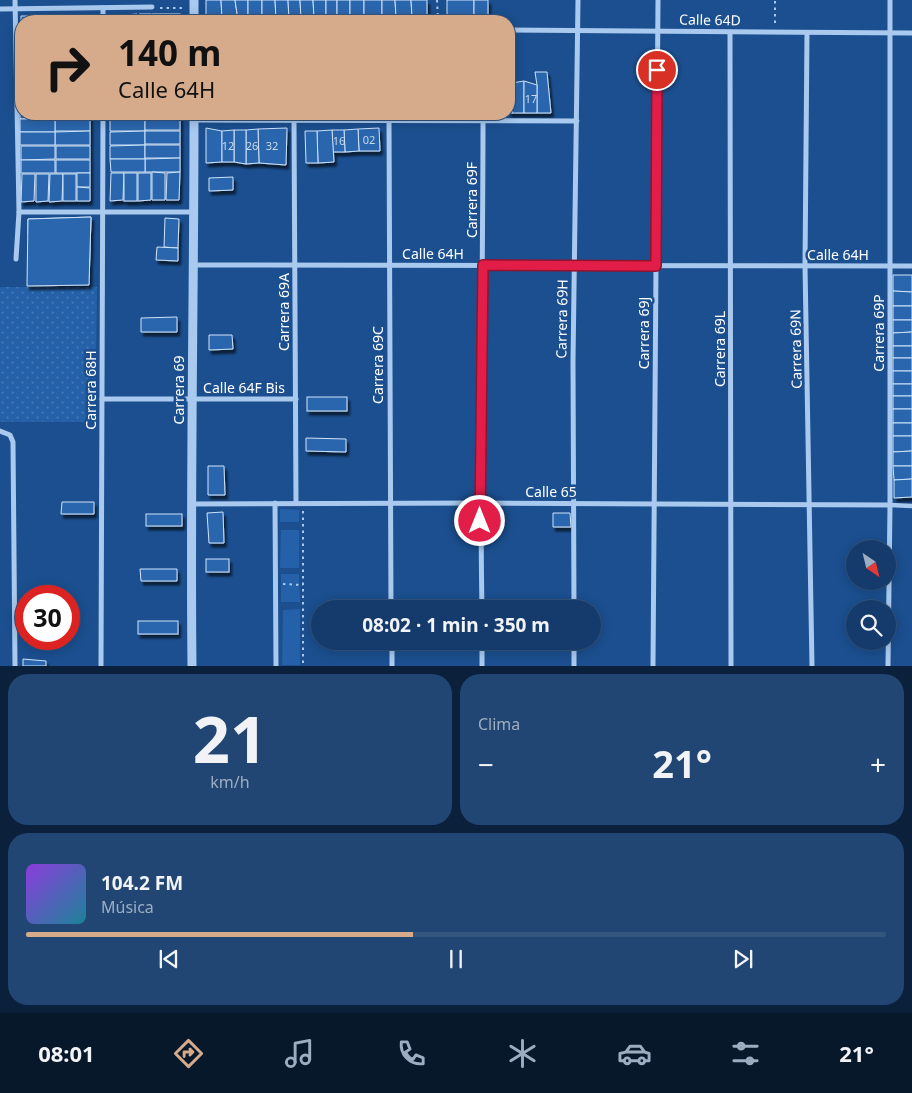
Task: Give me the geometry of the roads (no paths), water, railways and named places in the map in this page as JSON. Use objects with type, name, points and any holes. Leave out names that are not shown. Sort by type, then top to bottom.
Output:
[{"type":"street","points":[[15,0],[15,15]]},
{"type":"street","points":[[194,0],[194,15]]},
{"type":"street","name":"Carrera 69H","points":[[574,600],[574,266],[578,0]]},
{"type":"street","name":"Carrera 69J","points":[[653,666],[658,0]]},
{"type":"street","name":"Carrera 69P","points":[[888,666],[890,506],[890,0]]},
{"type":"street","points":[[0,8],[152,7]]},
{"type":"street","points":[[103,8],[103,15]]},
{"type":"street","name":"Calle 64D","points":[[515,30],[912,34]]},
{"type":"street","name":"Carrera 69L","points":[[730,32],[732,666]]},
{"type":"street","name":"Carrera 69N","points":[[807,33],[806,266],[812,666]]},
{"type":"street","points":[[16,259],[19,212],[17,120]]},
{"type":"street","name":"Carrera 68H","points":[[101,666],[103,120]]},
{"type":"street","name":"Carrera 69","points":[[192,666],[191,504],[194,120]]},
{"type":"street","points":[[294,120],[577,121]]},
{"type":"street","name":"Carrera 69A","points":[[294,120],[296,503]]},
{"type":"street","name":"Carrera 69C","points":[[389,120],[391,600]]},
{"type":"street","name":"Carrera 69F","points":[[482,600],[480,503],[483,121]]},
{"type":"street","points":[[19,212],[193,212]]},
{"type":"street","name":"Calle 64H","points":[[193,265],[912,266]]},
{"type":"street","name":"Calle 64F Bis","points":[[102,399],[296,399]]},
{"type":"street","points":[[0,431],[10,435],[13,442],[15,666]]},
{"type":"street","name":"Calle 65","points":[[191,504],[480,503],[912,506]]},
{"type":"street","points":[[275,504],[276,666]]},
{"type":"street","points":[[392,650],[392,666]]},
{"type":"street","points":[[482,650],[482,666]]},
{"type":"street","points":[[574,650],[574,666]]}]
